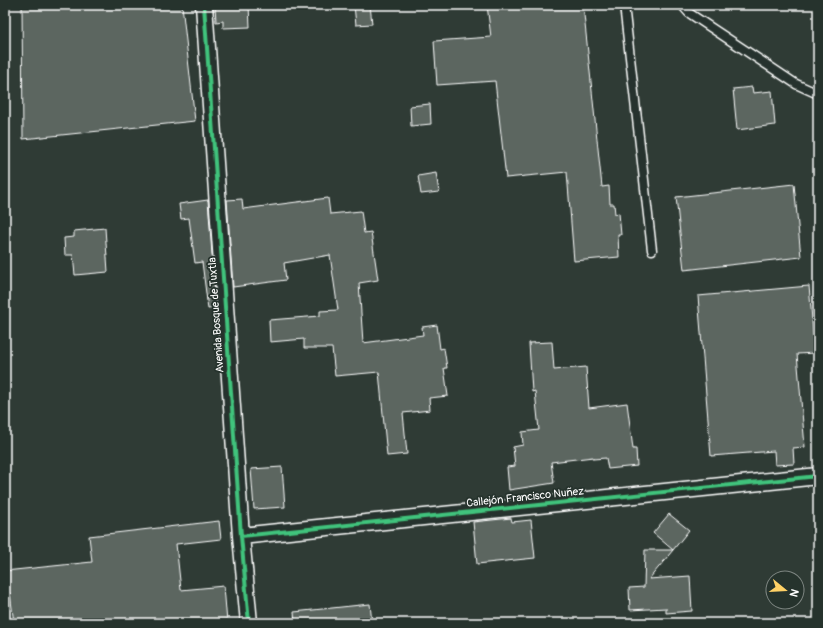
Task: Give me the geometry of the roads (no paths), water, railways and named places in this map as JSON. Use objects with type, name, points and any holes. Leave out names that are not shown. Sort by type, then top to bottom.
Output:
[{"type":"street","name":"Avenida Bosque de Tuxtla","points":[[204,5],[240,536],[249,623]]},
{"type":"street","name":"Callejón Francisco Nuñez","points":[[240,536],[815,476]]},
{"type":"lane","points":[[624,5],[652,250]]},
{"type":"lane","points":[[682,5],[689,12],[796,84],[818,94]]}]
